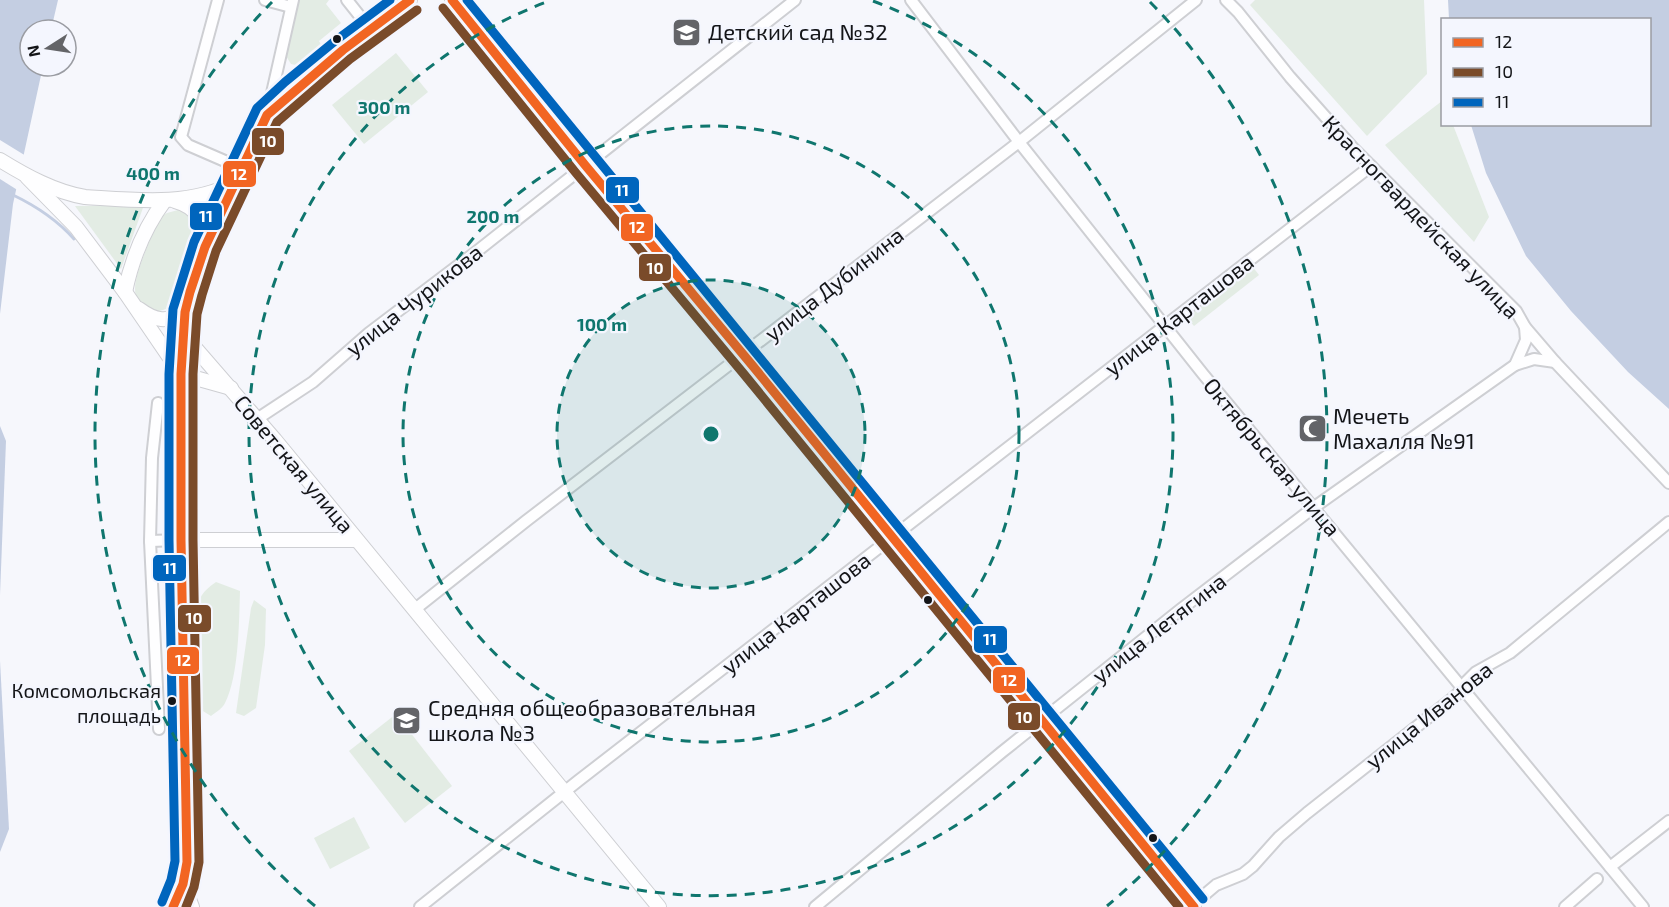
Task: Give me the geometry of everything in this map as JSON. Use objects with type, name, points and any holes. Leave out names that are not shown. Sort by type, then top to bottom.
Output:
[{"type":"street","points":[[218,0],[181,137],[188,145],[242,168]]},
{"type":"street","points":[[173,907],[183,884],[187,862],[181,540],[181,374],[185,312],[205,247],[267,115],[292,3],[265,0]]},
{"type":"street","points":[[347,0],[370,29]]},
{"type":"street","points":[[267,115],[370,29],[410,0]]},
{"type":"street","points":[[452,0],[1192,906]]},
{"type":"street","name":"улица Чурикова","points":[[257,419],[314,382],[369,333],[795,0]]},
{"type":"street","name":"Октябрьская улица","points":[[911,0],[1019,142],[1165,326],[1643,907]]},
{"type":"street","name":"улица Дубинина","points":[[414,610],[526,521],[1019,142],[1196,0]]},
{"type":"street","name":"Красногвардейская улица","points":[[1226,0],[1290,77],[1371,166],[1516,311],[1525,327],[1555,362],[1669,483]]},
{"type":"street","points":[[0,160],[27,177],[74,195],[167,200],[183,203],[198,214],[205,232],[205,247]]},
{"type":"street","name":"улица Карташова","points":[[420,907],[1371,166]]},
{"type":"street","points":[[27,177],[76,227],[125,292],[181,374]]},
{"type":"street","points":[[125,292],[130,266],[149,220],[167,200],[217,192],[234,183]]},
{"type":"street","points":[[134,307],[157,320],[176,318],[185,312]]},
{"type":"street","points":[[1515,365],[1526,340],[1525,327]]},
{"type":"street","name":"Советская улица","points":[[183,334],[257,419],[659,907]]},
{"type":"street","name":"улица Летягина","points":[[815,907],[1042,720],[1313,508],[1515,365],[1534,359],[1555,362]]},
{"type":"street","name":"Советская улица","points":[[181,374],[231,388]]},
{"type":"street","points":[[158,403],[152,458],[150,540],[159,729]]},
{"type":"street","name":"улица Иванова","points":[[1192,906],[1216,885],[1243,874],[1253,866],[1279,837],[1463,689],[1466,682],[1476,672],[1510,653],[1669,522]]},
{"type":"street","points":[[150,540],[181,540]]},
{"type":"street","name":"Советская улица","points":[[181,540],[356,540]]},
{"type":"street","points":[[1610,867],[1669,821]]},
{"type":"street","points":[[1565,907],[1597,879]]},
{"type":"street","points":[[183,884],[192,907]]},
{"type":"shaded area","points":[[297,0],[329,0],[326,4],[341,23],[319,41],[323,48],[300,66],[291,64],[286,56]]},
{"type":"shaded area","points":[[1255,0],[1424,0],[1427,74],[1367,136],[1250,5]]},
{"type":"shaded area","points":[[396,53],[428,92],[364,144],[332,105]]},
{"type":"shaded area","points":[[1441,102],[1441,126],[1453,126],[1489,217],[1474,242],[1385,145]]},
{"type":"shaded area","points":[[144,205],[121,269],[75,206]]},
{"type":"shaded area","points":[[178,210],[187,212],[195,219],[201,235],[176,303],[161,310],[150,310],[141,304],[136,295],[138,273],[159,218]]},
{"type":"shaded area","points":[[1252,266],[1259,275],[1194,326],[1187,318]]},
{"type":"shaded area","points":[[216,582],[240,591],[239,618],[236,664],[230,692],[224,705],[211,716],[198,708],[194,684],[193,650],[198,604],[203,593]]},
{"type":"shaded area","points":[[254,600],[266,609],[265,645],[256,708],[244,716],[236,713]]},
{"type":"shaded area","points":[[396,714],[452,786],[405,823],[349,751]]},
{"type":"shaded area","points":[[354,817],[370,848],[330,869],[314,838]]},
{"type":"water","points":[[0,0],[58,0],[54,18],[18,18],[18,78],[40,78],[13,204],[0,314]]},
{"type":"water","points":[[1448,0],[1669,0],[1669,409],[1628,372],[1571,311],[1526,256],[1486,173],[1471,126],[1651,126],[1651,18],[1449,18]]},
{"type":"water","points":[[0,426],[6,441],[0,595]]},
{"type":"water","points":[[0,661],[9,829],[0,852]]},
{"type":"pier","points":[[0,140],[26,156],[19,191],[0,179]]},
{"type":"waterway","points":[[13,195],[46,214],[74,239],[77,235]]},
{"type":"transit line","name":"11","points":[[162,902],[171,880],[175,861],[169,540],[169,374],[173,309],[194,242],[257,108],[335,41],[390,0]]},
{"type":"transit line","name":"12","points":[[173,907],[183,884],[187,862],[181,540],[181,374],[185,312],[190,292],[205,247],[267,115],[343,50],[410,0]]},
{"type":"transit line","name":"12","points":[[452,0],[1194,907]]},
{"type":"transit line","name":"11","points":[[467,0],[1203,899]]},
{"type":"transit line","name":"10","points":[[443,8],[1179,907]]},
{"type":"transit line","name":"10","points":[[186,907],[194,887],[199,862],[193,540],[193,374],[197,314],[216,251],[277,122],[350,59],[417,10]]},
{"type":"place","name":"Детский сад №32","points":[[687,32]]},
{"type":"place","name":"Мечеть Махалля №91","points":[[1312,429]]},
{"type":"place","name":"Комсомольская площадь","points":[[172,701]]},
{"type":"place","name":"Средняя общеобразовательная школа №3","points":[[407,721]]}]
